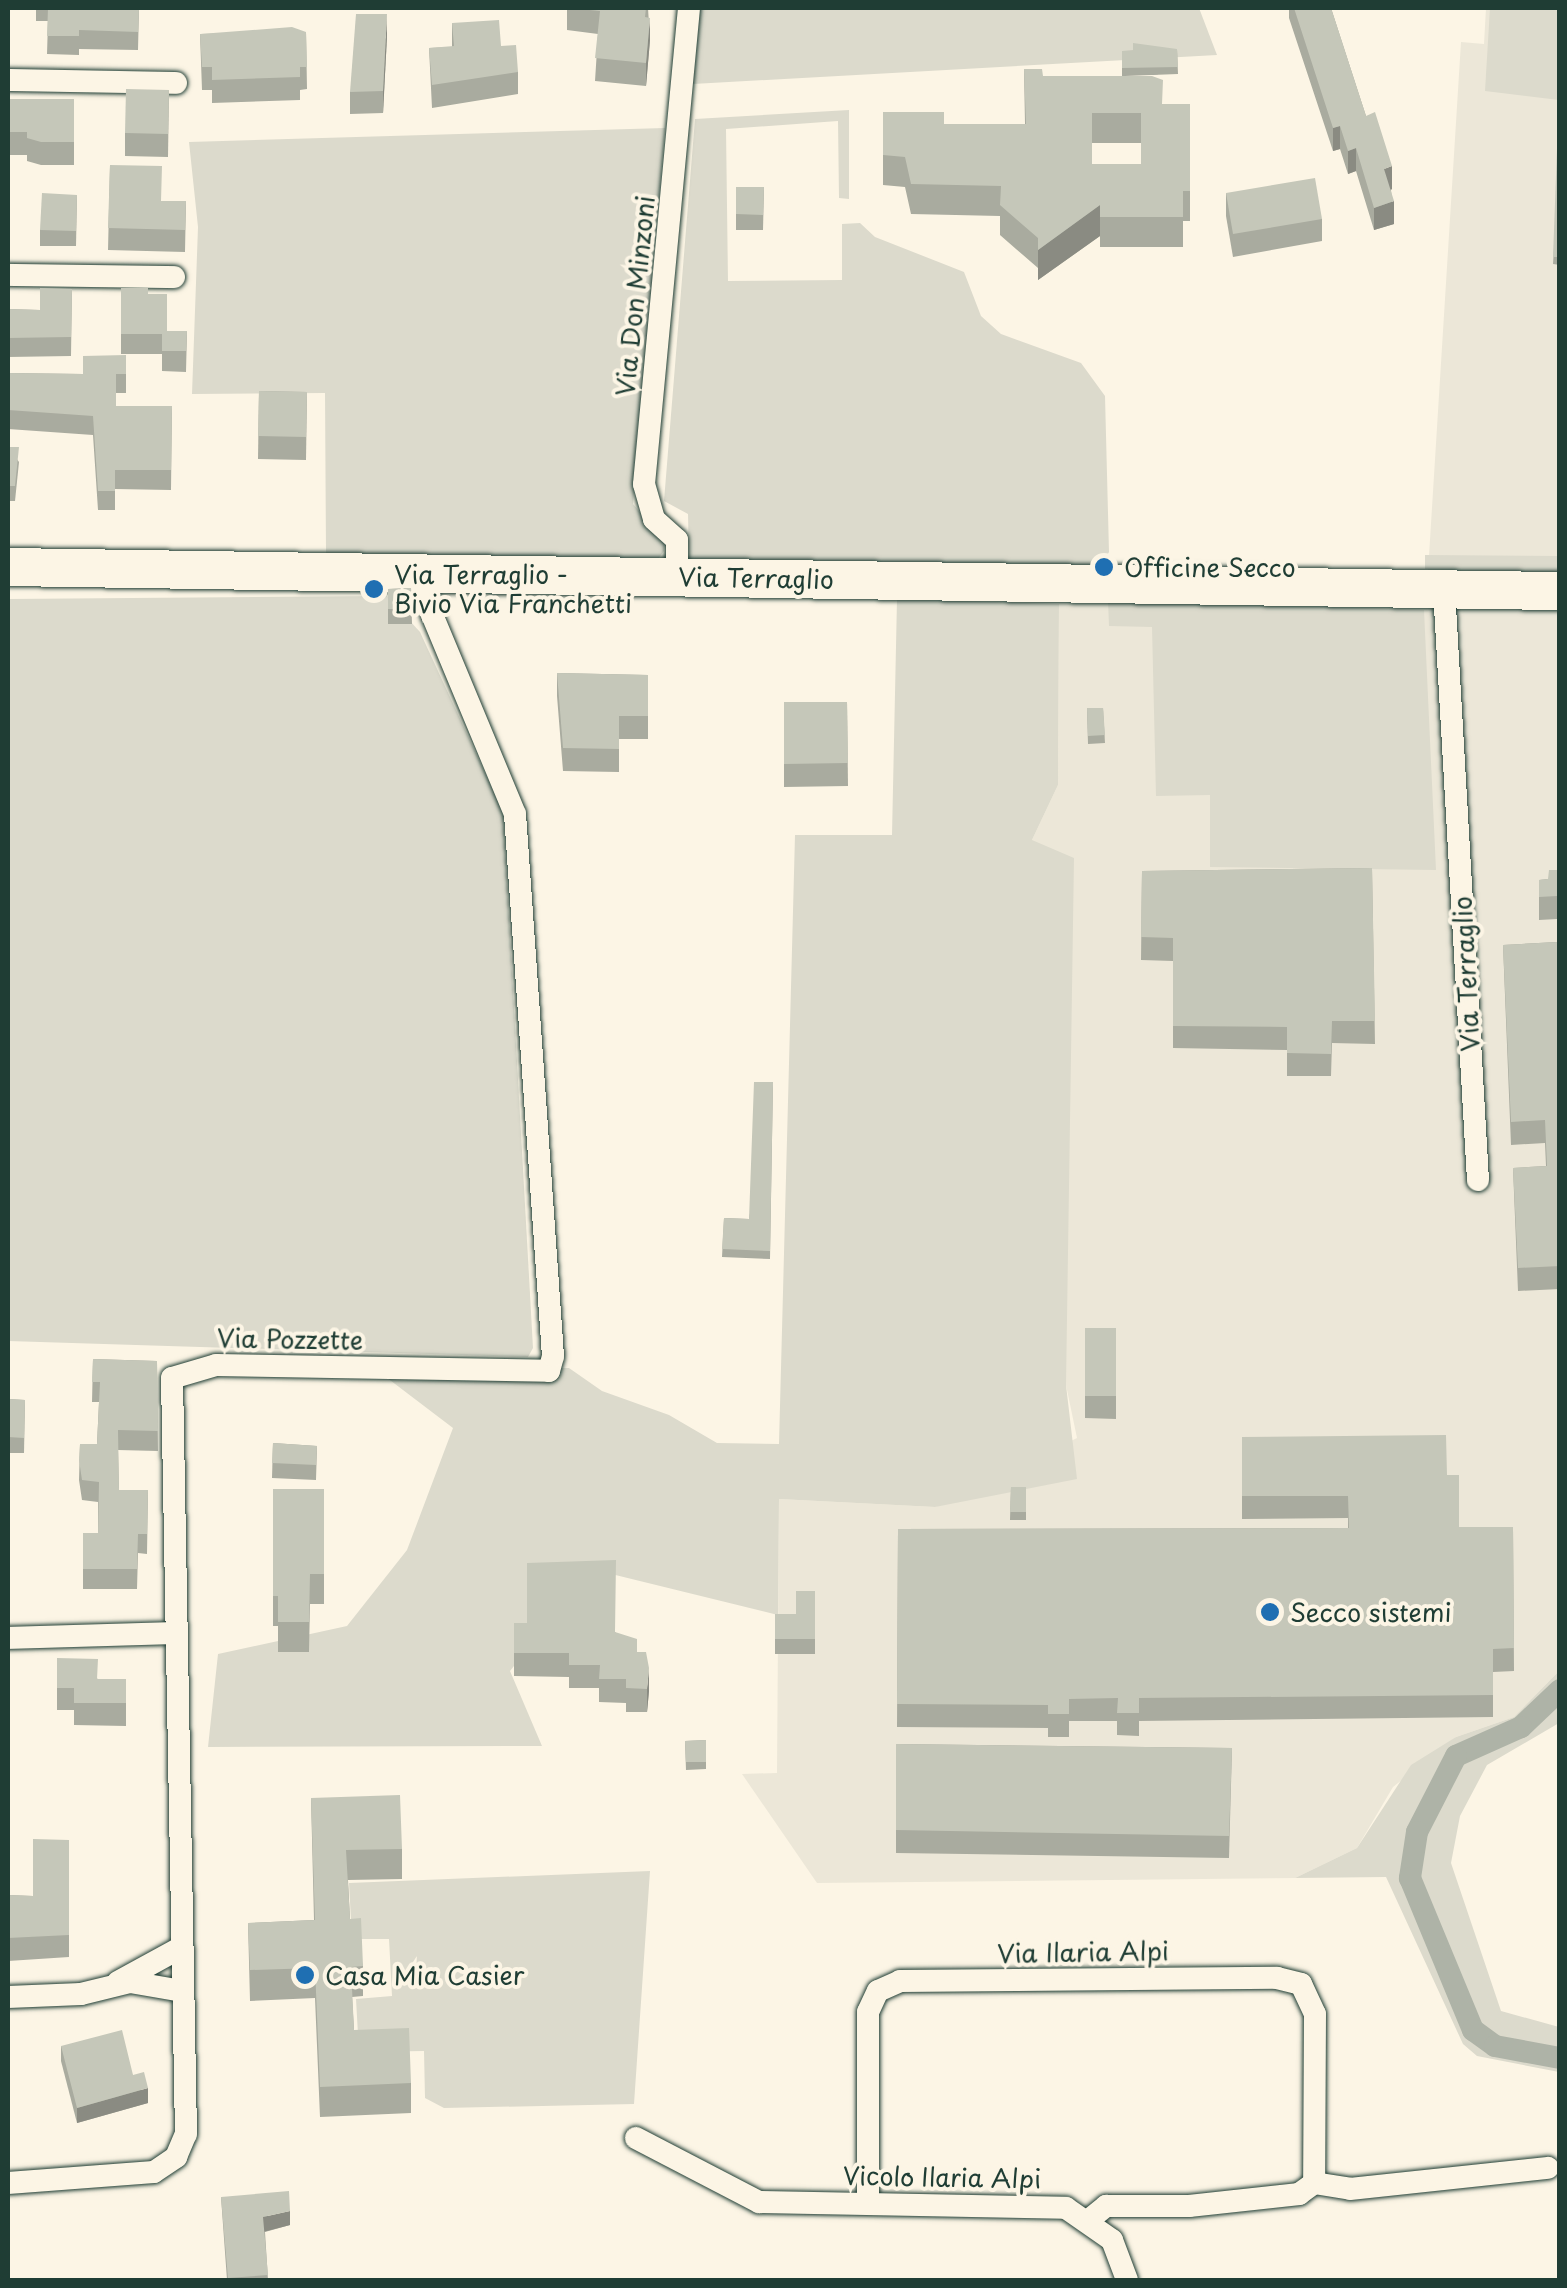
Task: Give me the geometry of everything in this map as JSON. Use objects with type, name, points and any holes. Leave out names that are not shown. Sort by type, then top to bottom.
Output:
[{"type":"main road","name":"Via Terraglio","points":[[8,567],[1560,591]]},
{"type":"street","name":"Via Don Minzoni","points":[[677,578],[677,540],[654,520],[644,484],[690,8]]},
{"type":"street","points":[[8,80],[176,83]]},
{"type":"street","points":[[8,274],[174,277]]},
{"type":"street","name":"Via Pozzette","points":[[8,2184],[138,2176],[176,2157],[186,2134],[173,1633],[172,1378],[216,1365],[549,1371],[553,1356],[515,814],[432,615],[424,574]]},
{"type":"street","name":"Via Terraglio","points":[[1444,589],[1478,1180]]},
{"type":"street","points":[[8,1638],[173,1633]]},
{"type":"street","points":[[112,1986],[180,1948]]},
{"type":"street","name":"Via Ilaria Alpi","points":[[868,2203],[868,2012],[878,1991],[900,1982],[1277,1978],[1301,1984],[1316,2014],[1314,2183]]},
{"type":"street","points":[[8,1997],[142,1982],[182,1991]]},
{"type":"street","name":"Vicolo Ilaria Alpi","points":[[636,2138],[748,2199],[1052,2206],[1090,2219]]},
{"type":"street","points":[[1126,2280],[1108,2236],[1090,2219],[1106,2206],[1166,2206],[1299,2194],[1314,2183],[1350,2189],[1548,2168]]},
{"type":"street","points":[[1108,2236],[1122,2220],[1166,2206]]},
{"type":"shaded area","points":[[700,8],[1199,8],[1217,55],[693,84]]},
{"type":"shaded area","points":[[1486,8],[1559,8],[1559,1671],[1514,1717],[1456,1737],[1393,1787],[1357,1848],[1295,1878],[817,1883],[742,1774],[777,1773],[779,1499],[935,1507],[1077,1438],[1066,1385],[1032,840],[1058,785],[1059,604],[1426,604],[1461,42],[1484,44]]},
{"type":"shaded area","points":[[1490,8],[1559,8],[1559,100],[1485,91]]},
{"type":"shaded area","points":[[849,110],[849,199],[839,198],[838,121],[726,129],[728,281],[842,280],[842,224],[860,223],[875,237],[964,272],[981,316],[1001,334],[1081,363],[1105,396],[1109,552],[1102,565],[689,559],[688,514],[664,501],[695,119]]},
{"type":"shaded area","points":[[665,128],[633,504],[664,541],[664,551],[658,559],[326,553],[325,393],[192,394],[198,227],[189,142]]},
{"type":"shaded area","points":[[1425,555],[1559,556],[1559,574],[1425,569]]},
{"type":"shaded area","points":[[387,596],[420,632],[503,812],[533,1348],[528,1357],[8,1341],[8,599]]},
{"type":"shaded area","points":[[897,599],[1059,604],[1058,785],[1032,840],[1074,858],[1066,1385],[1077,1479],[935,1507],[779,1499],[778,1615],[591,1569],[510,1671],[542,1746],[208,1747],[218,1654],[347,1626],[407,1550],[453,1428],[378,1371],[569,1368],[602,1391],[669,1415],[717,1443],[779,1444],[795,835],[892,835]]},
{"type":"shaded area","points":[[1108,601],[1424,610],[1436,870],[1210,867],[1210,795],[1156,796],[1152,627],[1109,626]]},
{"type":"shaded area","points":[[1559,1671],[1559,1723],[1487,1765],[1460,1816],[1451,1863],[1501,2011],[1559,2027],[1559,2072],[1477,2056],[1463,2044],[1386,1877],[1295,1878],[1357,1848],[1411,1765],[1456,1737],[1514,1717]]},
{"type":"shaded area","points":[[650,1871],[634,2104],[444,2108],[425,2098],[424,2051],[359,2052],[356,1999],[392,1996],[389,1939],[352,1939],[349,1883]]},
{"type":"building","points":[[48,8],[139,8],[138,32],[79,30],[79,36],[47,36]]},
{"type":"building","points":[[569,8],[646,8],[645,17],[650,18],[646,63],[595,58],[600,11]]},
{"type":"building","points":[[1294,8],[1331,8],[1366,116],[1375,112],[1392,166],[1384,169],[1394,201],[1374,208],[1356,148],[1348,151],[1340,126],[1333,128]]},
{"type":"building","points":[[356,14],[387,14],[383,91],[350,92]]},
{"type":"building","points":[[499,20],[501,46],[516,45],[518,72],[432,85],[429,48],[454,46],[452,23]]},
{"type":"building","points":[[292,27],[306,32],[307,67],[300,67],[300,77],[212,80],[212,67],[202,67],[200,34]]},
{"type":"building","points":[[1133,43],[1177,49],[1178,67],[1122,68],[1122,51],[1133,51]]},
{"type":"building","points":[[1024,69],[1042,69],[1043,76],[1152,76],[1163,80],[1162,104],[1190,104],[1190,191],[1183,191],[1183,217],[1100,217],[1100,205],[1038,250],[1038,238],[1000,205],[1001,186],[911,184],[905,157],[883,155],[883,112],[944,112],[944,124],[1026,124]],"holes":[[[1092,113],[1141,113],[1141,164],[1092,164]]]},
{"type":"building","points":[[126,89],[169,90],[168,134],[125,133]]},
{"type":"building","points":[[8,99],[74,99],[74,142],[41,142],[27,138],[27,132],[8,132]]},
{"type":"building","points":[[1557,149],[1560,257],[1553,257]]},
{"type":"building","points":[[110,165],[162,166],[161,201],[186,201],[185,230],[108,228]]},
{"type":"building","points":[[1315,178],[1322,219],[1233,234],[1226,193]]},
{"type":"building","points":[[736,187],[764,187],[763,215],[736,214]]},
{"type":"building","points":[[42,193],[77,195],[76,231],[40,230]]},
{"type":"building","points":[[40,288],[72,289],[71,337],[8,338],[8,309],[40,310]]},
{"type":"building","points":[[121,288],[148,288],[148,294],[167,294],[167,331],[187,331],[186,351],[162,351],[162,334],[121,334]]},
{"type":"building","points":[[126,355],[126,374],[116,374],[116,406],[172,406],[171,470],[115,470],[115,491],[98,491],[93,416],[8,410],[8,373],[83,374],[83,356]]},
{"type":"building","points":[[259,391],[307,392],[306,437],[258,436]]},
{"type":"building","points":[[8,447],[19,447],[15,486],[8,486]]},
{"type":"building","points":[[411,588],[412,609],[388,609],[388,589]]},
{"type":"building","points":[[557,673],[648,675],[648,716],[619,716],[619,749],[563,748]]},
{"type":"building","points":[[784,702],[847,702],[848,763],[784,764]]},
{"type":"building","points":[[1087,708],[1103,708],[1105,735],[1088,736]]},
{"type":"building","points":[[1372,868],[1375,1021],[1332,1021],[1331,1054],[1287,1053],[1287,1027],[1173,1026],[1173,938],[1141,937],[1142,871]]},
{"type":"building","points":[[1549,870],[1560,870],[1560,1266],[1518,1268],[1513,1168],[1547,1166],[1545,1120],[1511,1122],[1503,945],[1558,942],[1557,896],[1539,897],[1539,880],[1548,879]]},
{"type":"building","points":[[754,1082],[773,1082],[770,1251],[722,1249],[724,1218],[749,1219]]},
{"type":"building","points":[[1085,1328],[1116,1328],[1116,1396],[1085,1396]]},
{"type":"building","points":[[93,1359],[157,1361],[158,1431],[118,1430],[119,1490],[148,1490],[147,1534],[138,1534],[137,1569],[83,1569],[83,1533],[98,1533],[99,1482],[82,1480],[79,1460],[80,1444],[97,1444],[100,1382],[92,1382]]},
{"type":"building","points":[[8,1399],[25,1400],[24,1438],[8,1437]]},
{"type":"building","points":[[1446,1435],[1447,1475],[1459,1475],[1459,1527],[1513,1527],[1514,1648],[1493,1649],[1493,1695],[1139,1698],[1139,1713],[1117,1713],[1118,1698],[1069,1699],[1069,1714],[1048,1714],[1048,1705],[897,1704],[898,1529],[1349,1528],[1348,1496],[1242,1496],[1242,1437]]},
{"type":"building","points":[[273,1443],[317,1446],[316,1465],[272,1463]]},
{"type":"building","points":[[1011,1487],[1026,1487],[1026,1512],[1010,1512]]},
{"type":"building","points":[[273,1489],[324,1489],[324,1574],[310,1574],[309,1622],[278,1622],[278,1596],[273,1596]]},
{"type":"building","points":[[616,1560],[615,1632],[637,1639],[637,1652],[646,1652],[647,1689],[626,1688],[626,1679],[599,1679],[600,1665],[569,1665],[569,1653],[514,1653],[514,1623],[527,1623],[527,1563]]},
{"type":"building","points":[[796,1591],[815,1591],[815,1639],[775,1639],[775,1614],[796,1614]]},
{"type":"building","points":[[57,1658],[98,1659],[97,1679],[126,1679],[126,1703],[74,1703],[74,1688],[57,1688]]},
{"type":"building","points":[[706,1740],[706,1762],[686,1762],[685,1741]]},
{"type":"building","points":[[896,1744],[1232,1748],[1229,1836],[896,1830]]},
{"type":"building","name":"Casa Mia Casier","points":[[400,1795],[402,1849],[346,1850],[350,1919],[361,1918],[363,1966],[351,1967],[354,2030],[409,2028],[411,2083],[320,2087],[315,1968],[250,1970],[248,1923],[315,1920],[311,1798]]},
{"type":"building","points":[[33,1839],[69,1840],[69,1935],[8,1938],[8,1895],[33,1896]]},
{"type":"building","points":[[122,2030],[133,2075],[144,2072],[148,2088],[77,2108],[61,2046]]},
{"type":"building","points":[[289,2191],[290,2211],[263,2217],[268,2275],[228,2278],[221,2197]]},
{"type":"waterway","points":[[1560,1690],[1521,1727],[1456,1756],[1417,1832],[1410,1878],[1473,2030],[1495,2046],[1560,2058]]},
{"type":"place","name":"Officine Secco","points":[[1104,567]]},
{"type":"place","name":"Via Terraglio - Bivio Via Franchetti","points":[[374,589]]},
{"type":"place","name":"Secco sistemi","points":[[1270,1612]]},
{"type":"place","name":"Casa Mia Casier","points":[[305,1975]]}]
